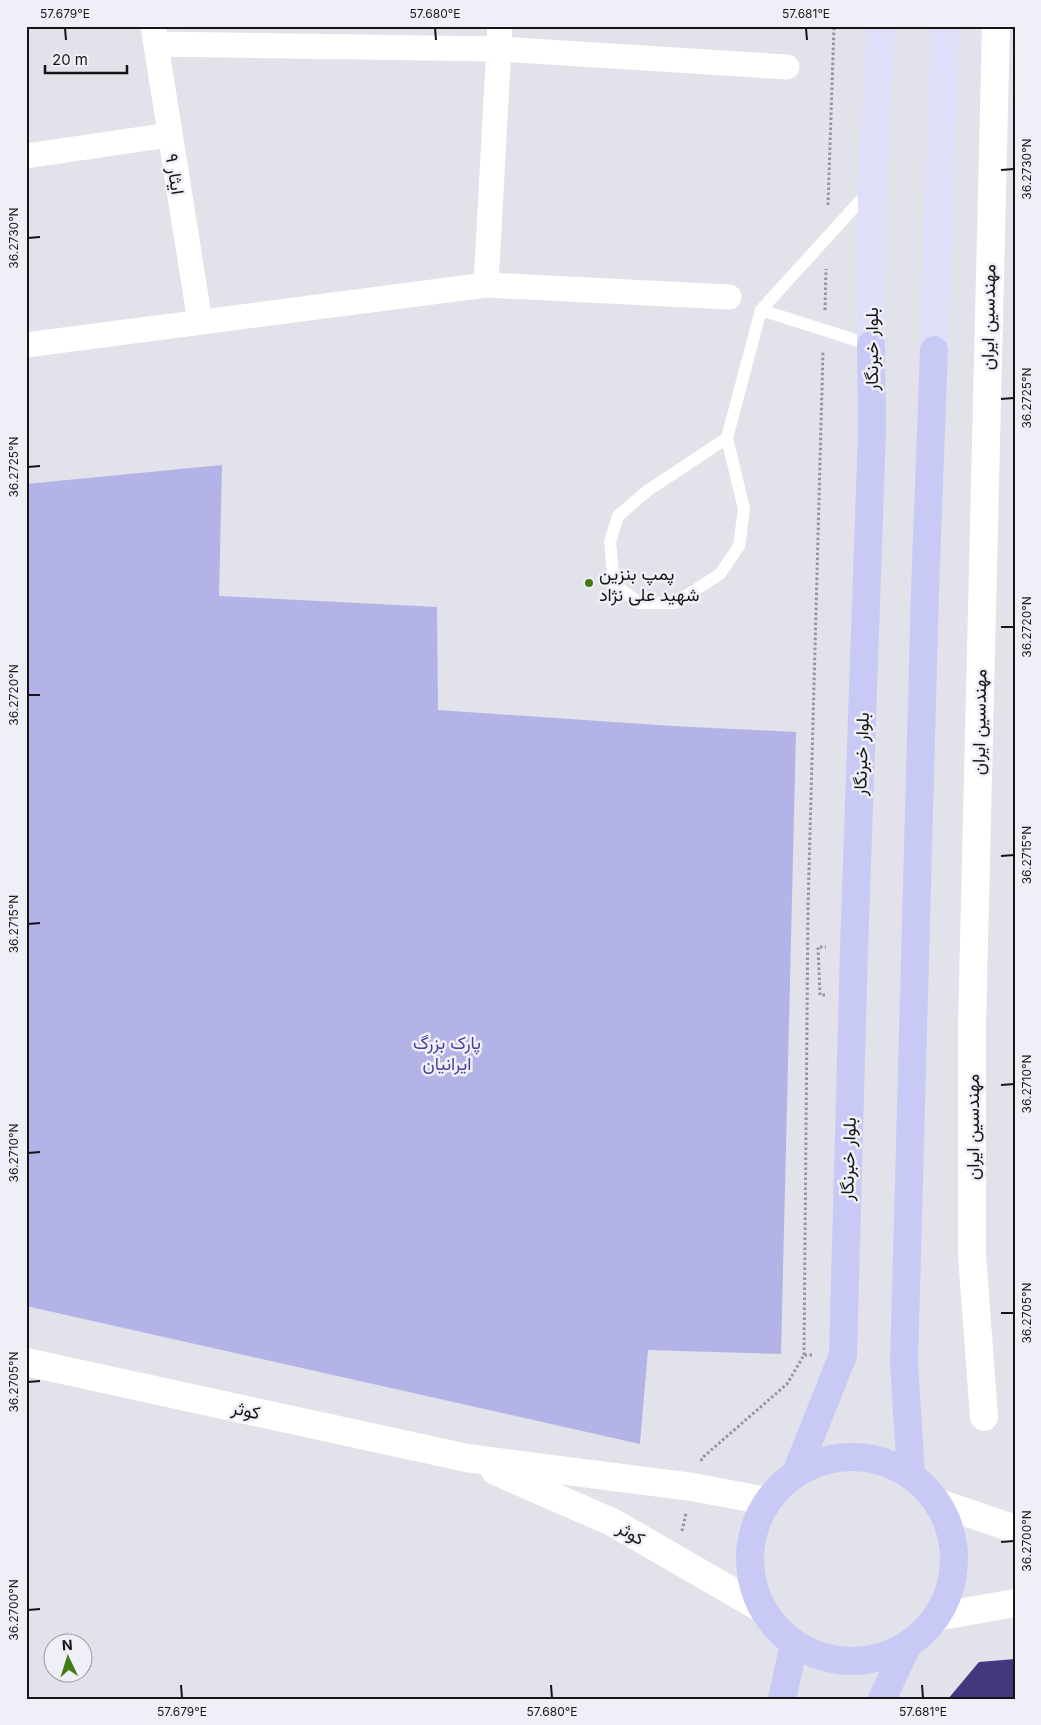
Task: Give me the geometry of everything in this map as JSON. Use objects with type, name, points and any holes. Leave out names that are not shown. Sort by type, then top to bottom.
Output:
[{"type":"highway","name":"بلوار خبرنگار","points":[[796,1473],[843,1355],[854,949],[872,431],[871,345]]},
{"type":"highway","points":[[911,1474],[904,1364],[925,591],[934,350]]},
{"type":"highway","points":[[854,1456],[884,1461],[911,1474],[927,1487],[939,1504],[953,1536],[955,1571],[945,1605],[924,1633],[895,1653],[861,1662],[826,1659],[794,1644],[776,1628],[762,1608],[752,1582],[749,1554],[755,1526],[767,1501],[780,1485],[796,1473],[824,1460],[854,1456]]},
{"type":"highway","points":[[782,1699],[794,1644]]},
{"type":"highway","points":[[882,1699],[908,1644]]},
{"type":"main road","name":"بلوار خبرنگار","points":[[871,345],[872,187],[882,26]]},
{"type":"main road","points":[[934,350],[945,26]]},
{"type":"main road","name":"مهندسین ایران","points":[[984,1417],[972,1255],[972,1026],[996,26]]},
{"type":"main road","name":"کوثر","points":[[26,1362],[466,1458],[692,1487],[767,1501]]},
{"type":"main road","name":"کوثر","points":[[466,1458],[612,1522],[762,1608]]},
{"type":"main road","points":[[939,1504],[1015,1528]]},
{"type":"main road","points":[[936,1617],[1015,1603]]},
{"type":"street","points":[[154,35],[500,37],[788,67]]},
{"type":"street","name":"ایثار ۹","points":[[154,35],[200,322]]},
{"type":"street","points":[[486,285],[500,37]]},
{"type":"street","points":[[26,156],[169,135]]},
{"type":"street","points":[[26,345],[486,285],[729,297]]},
{"type":"lane","points":[[727,438],[648,491],[618,516],[610,542],[614,584],[639,603],[674,603],[720,574],[739,546],[744,509],[727,438],[761,310],[872,187]]},
{"type":"lane","points":[[761,310],[871,345]]},
{"type":"path","points":[[676,1558],[692,1487],[702,1458],[787,1384],[804,1355],[808,908],[834,26]]},
{"type":"path","points":[[818,947],[820,995]]},
{"type":"path","points":[[804,1355],[843,1355]]},
{"type":"green space","name":"پارک بزرگ ایرانیان","points":[[222,465],[219,596],[437,607],[438,710],[672,726],[796,732],[781,1354],[648,1350],[640,1444],[26,1306],[26,484]]},
{"type":"building","points":[[1015,1659],[1015,1699],[948,1699],[979,1662]]},
{"type":"place","name":"پمپ بنزین شهید علی نژاد","points":[[589,583]]}]
